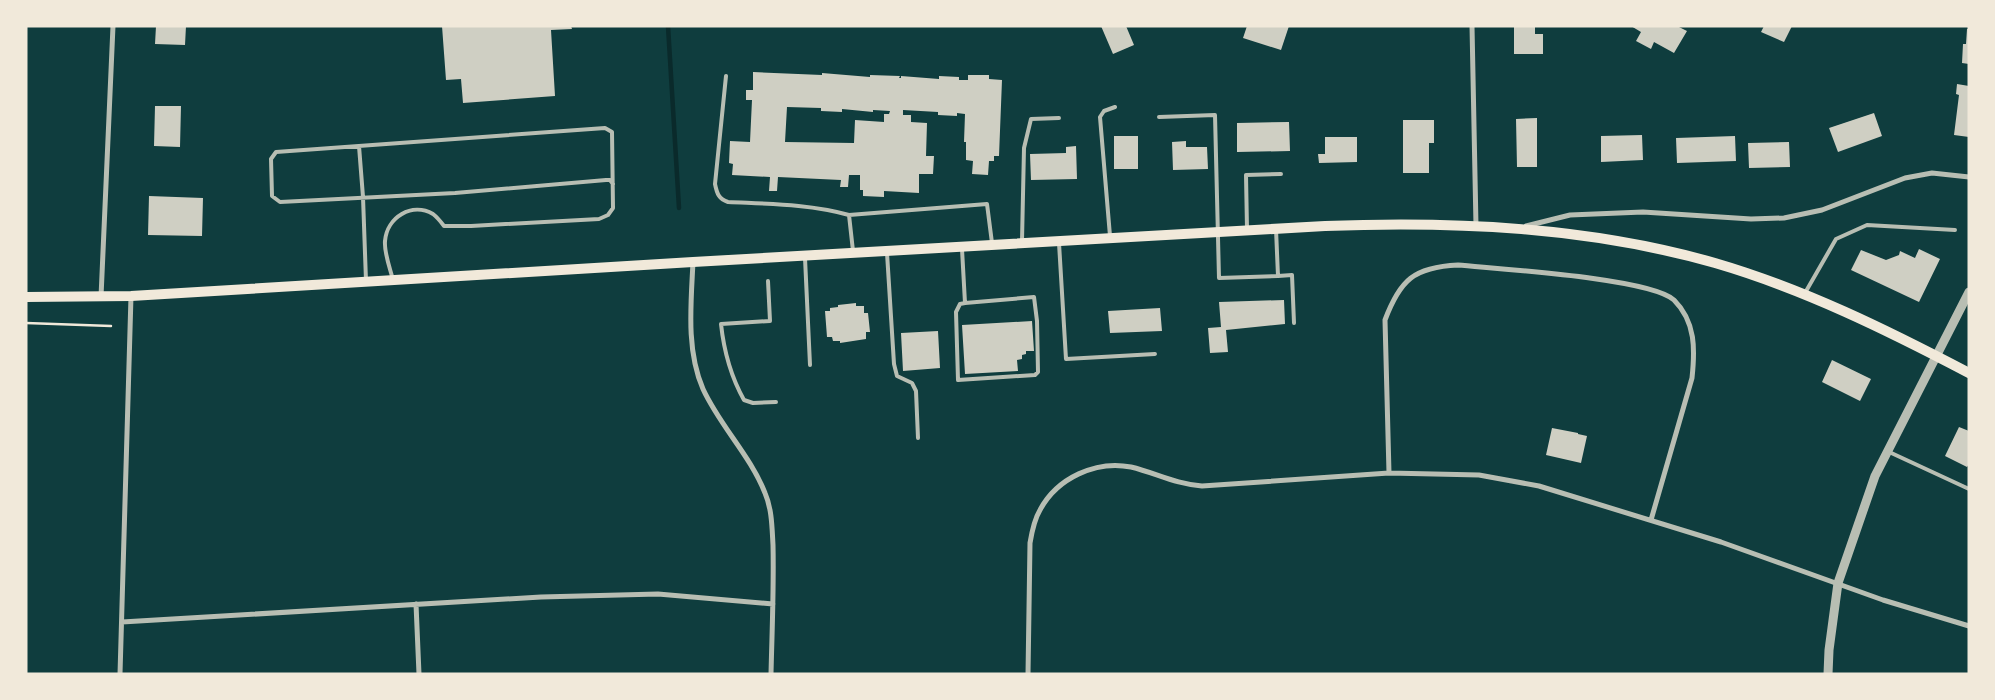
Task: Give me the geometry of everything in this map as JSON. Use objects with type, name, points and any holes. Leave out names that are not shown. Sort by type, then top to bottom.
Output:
[{"type":"main road","points":[[26,297],[131,296],[805,255],[1351,225],[1476,226],[1583,236],[1665,250],[1731,268],[1804,294],[1866,322],[1969,373]]},
{"type":"street","points":[[101,297],[113,26]]},
{"type":"street","points":[[1472,26],[1476,226]]},
{"type":"street","points":[[1517,229],[1570,215],[1642,212],[1751,219],[1784,218],[1822,210],[1905,178],[1932,174],[1969,177]]},
{"type":"street","points":[[693,262],[690,322],[695,360],[703,389],[725,426],[746,455],[766,494],[772,523],[773,604],[771,674]]},
{"type":"street","points":[[1388,473],[1385,320],[1393,299],[1402,285],[1415,274],[1438,266],[1458,265],[1618,282],[1659,291],[1673,300],[1685,315],[1693,332],[1695,354],[1692,378],[1651,520]]},
{"type":"street","points":[[1828,674],[1829,650],[1838,583],[1875,476],[1969,292]]},
{"type":"street","points":[[120,674],[131,296]]},
{"type":"street","points":[[1028,674],[1030,543],[1033,526],[1040,509],[1050,495],[1063,483],[1078,473],[1112,465],[1130,467],[1176,483],[1202,486],[1388,473],[1479,475],[1531,484],[1721,542],[1883,600],[1969,626]]},
{"type":"street","points":[[122,622],[541,597],[658,594],[773,604]]},
{"type":"street","points":[[416,604],[419,674]]},
{"type":"lane","points":[[726,76],[715,184],[716,193],[721,200],[728,202],[812,206],[849,215],[987,204],[993,245]]},
{"type":"lane","points":[[1110,238],[1100,117],[1104,110],[1115,107]]},
{"type":"lane","points":[[1159,117],[1215,115],[1219,278],[1292,275],[1294,323]]},
{"type":"lane","points":[[1022,243],[1024,148],[1031,119],[1059,118]]},
{"type":"lane","points":[[393,280],[385,242],[387,230],[393,220],[403,213],[419,209],[434,215],[444,226],[598,219],[608,215],[613,208],[613,184],[612,132],[605,128],[276,152],[271,159],[272,196],[280,202],[454,193],[606,180],[610,180],[613,184]]},
{"type":"lane","points":[[359,146],[366,281]]},
{"type":"lane","points":[[1247,231],[1246,175],[1281,174]]},
{"type":"lane","points":[[849,215],[853,253]]},
{"type":"lane","points":[[1804,294],[1836,238],[1866,225],[1955,230]]},
{"type":"lane","points":[[1276,229],[1278,276]]},
{"type":"lane","points":[[1059,241],[1066,359],[1155,354]]},
{"type":"lane","points":[[961,247],[965,304]]},
{"type":"lane","points":[[887,251],[894,364],[897,376],[912,383],[916,391],[918,438]]},
{"type":"lane","points":[[805,255],[810,365]]},
{"type":"lane","points":[[768,281],[770,320],[721,324],[723,347],[730,373],[744,400],[752,403],[776,402]]},
{"type":"lane","points":[[1034,298],[1037,321],[1038,372],[1035,375],[958,380],[956,312],[960,304],[965,304],[1034,298]]},
{"type":"lane","points":[[1887,451],[1969,489]]},
{"type":"path","points":[[26,323],[110,326]]},
{"type":"building","points":[[156,26],[186,26],[185,45],[155,44]]},
{"type":"building","points":[[442,26],[571,26],[572,29],[551,30],[555,96],[463,103],[461,79],[446,80]]},
{"type":"building","points":[[1101,26],[1126,26],[1134,45],[1113,54]]},
{"type":"building","points":[[1247,26],[1289,26],[1281,50],[1243,38]]},
{"type":"building","points":[[1514,26],[1535,26],[1535,34],[1543,34],[1543,54],[1514,54]]},
{"type":"building","points":[[1631,26],[1677,26],[1687,31],[1674,53],[1654,42],[1651,49],[1636,41],[1641,32]]},
{"type":"building","points":[[1764,26],[1792,26],[1784,42],[1761,32]]},
{"type":"building","points":[[1967,29],[1969,29],[1969,64],[1962,63],[1963,44],[1966,44]]},
{"type":"building","points":[[753,72],[822,75],[822,73],[870,77],[870,75],[939,79],[939,76],[959,77],[959,80],[968,80],[968,75],[989,75],[989,79],[1002,80],[999,156],[994,156],[994,161],[989,161],[988,175],[972,174],[973,161],[966,160],[966,142],[964,142],[965,114],[957,113],[957,116],[938,115],[938,112],[903,110],[903,115],[911,115],[911,122],[927,123],[926,156],[934,156],[933,174],[919,174],[919,193],[884,191],[884,197],[863,196],[863,190],[860,190],[860,175],[849,175],[848,187],[840,187],[841,180],[778,177],[777,191],[769,191],[770,177],[732,175],[733,164],[729,163],[730,141],[750,142],[752,100],[746,100],[746,90],[753,90]],"holes":[[[787,107],[821,108],[821,111],[842,112],[842,109],[873,112],[873,110],[890,111],[889,114],[884,114],[884,122],[855,120],[854,143],[785,142]]]},
{"type":"building","points":[[1957,84],[1969,86],[1969,137],[1954,135],[1959,95],[1956,94]]},
{"type":"building","points":[[155,106],[181,106],[180,147],[154,146]]},
{"type":"building","points":[[1874,113],[1882,136],[1838,152],[1829,128]]},
{"type":"building","points":[[1537,118],[1537,167],[1517,167],[1516,119]]},
{"type":"building","points":[[1403,120],[1434,120],[1434,143],[1429,143],[1429,173],[1403,173]]},
{"type":"building","points":[[1289,122],[1290,151],[1237,152],[1237,123]]},
{"type":"building","points":[[1642,135],[1643,160],[1601,162],[1601,136]]},
{"type":"building","points":[[1114,136],[1138,136],[1138,169],[1114,169]]},
{"type":"building","points":[[1735,136],[1736,161],[1677,163],[1676,138]]},
{"type":"building","points":[[1325,137],[1357,137],[1357,162],[1319,163],[1318,154],[1325,154]]},
{"type":"building","points":[[1186,141],[1186,147],[1207,147],[1208,169],[1173,170],[1172,142]]},
{"type":"building","points":[[1789,142],[1790,167],[1749,168],[1748,143]]},
{"type":"building","points":[[1076,146],[1077,179],[1031,180],[1030,154],[1066,153],[1066,147]]},
{"type":"building","points":[[149,196],[203,198],[202,236],[148,235]]},
{"type":"building","points":[[1919,249],[1940,259],[1919,302],[1851,270],[1861,250],[1886,260],[1899,255],[1900,251],[1915,258]]},
{"type":"building","points":[[1284,300],[1285,324],[1226,330],[1228,352],[1210,353],[1208,328],[1221,327],[1219,302]]},
{"type":"building","points":[[856,303],[856,306],[864,306],[864,313],[868,313],[870,332],[866,332],[866,339],[840,343],[840,341],[833,341],[832,337],[827,337],[825,311],[830,311],[830,308],[838,307],[838,305]]},
{"type":"building","points":[[1160,308],[1162,331],[1110,333],[1108,311]]},
{"type":"building","points":[[1032,321],[1034,351],[1026,351],[1026,354],[1022,355],[1022,359],[1017,360],[1018,371],[965,374],[962,325]]},
{"type":"building","points":[[938,331],[940,368],[903,371],[901,333]]},
{"type":"building","points":[[1832,360],[1871,379],[1860,401],[1822,382]]},
{"type":"building","points":[[1959,427],[1969,431],[1969,464],[1967,467],[1945,456]]},
{"type":"building","points":[[1552,428],[1587,436],[1581,463],[1546,455]]},
{"type":"waterway","points":[[668,26],[679,208]]}]
